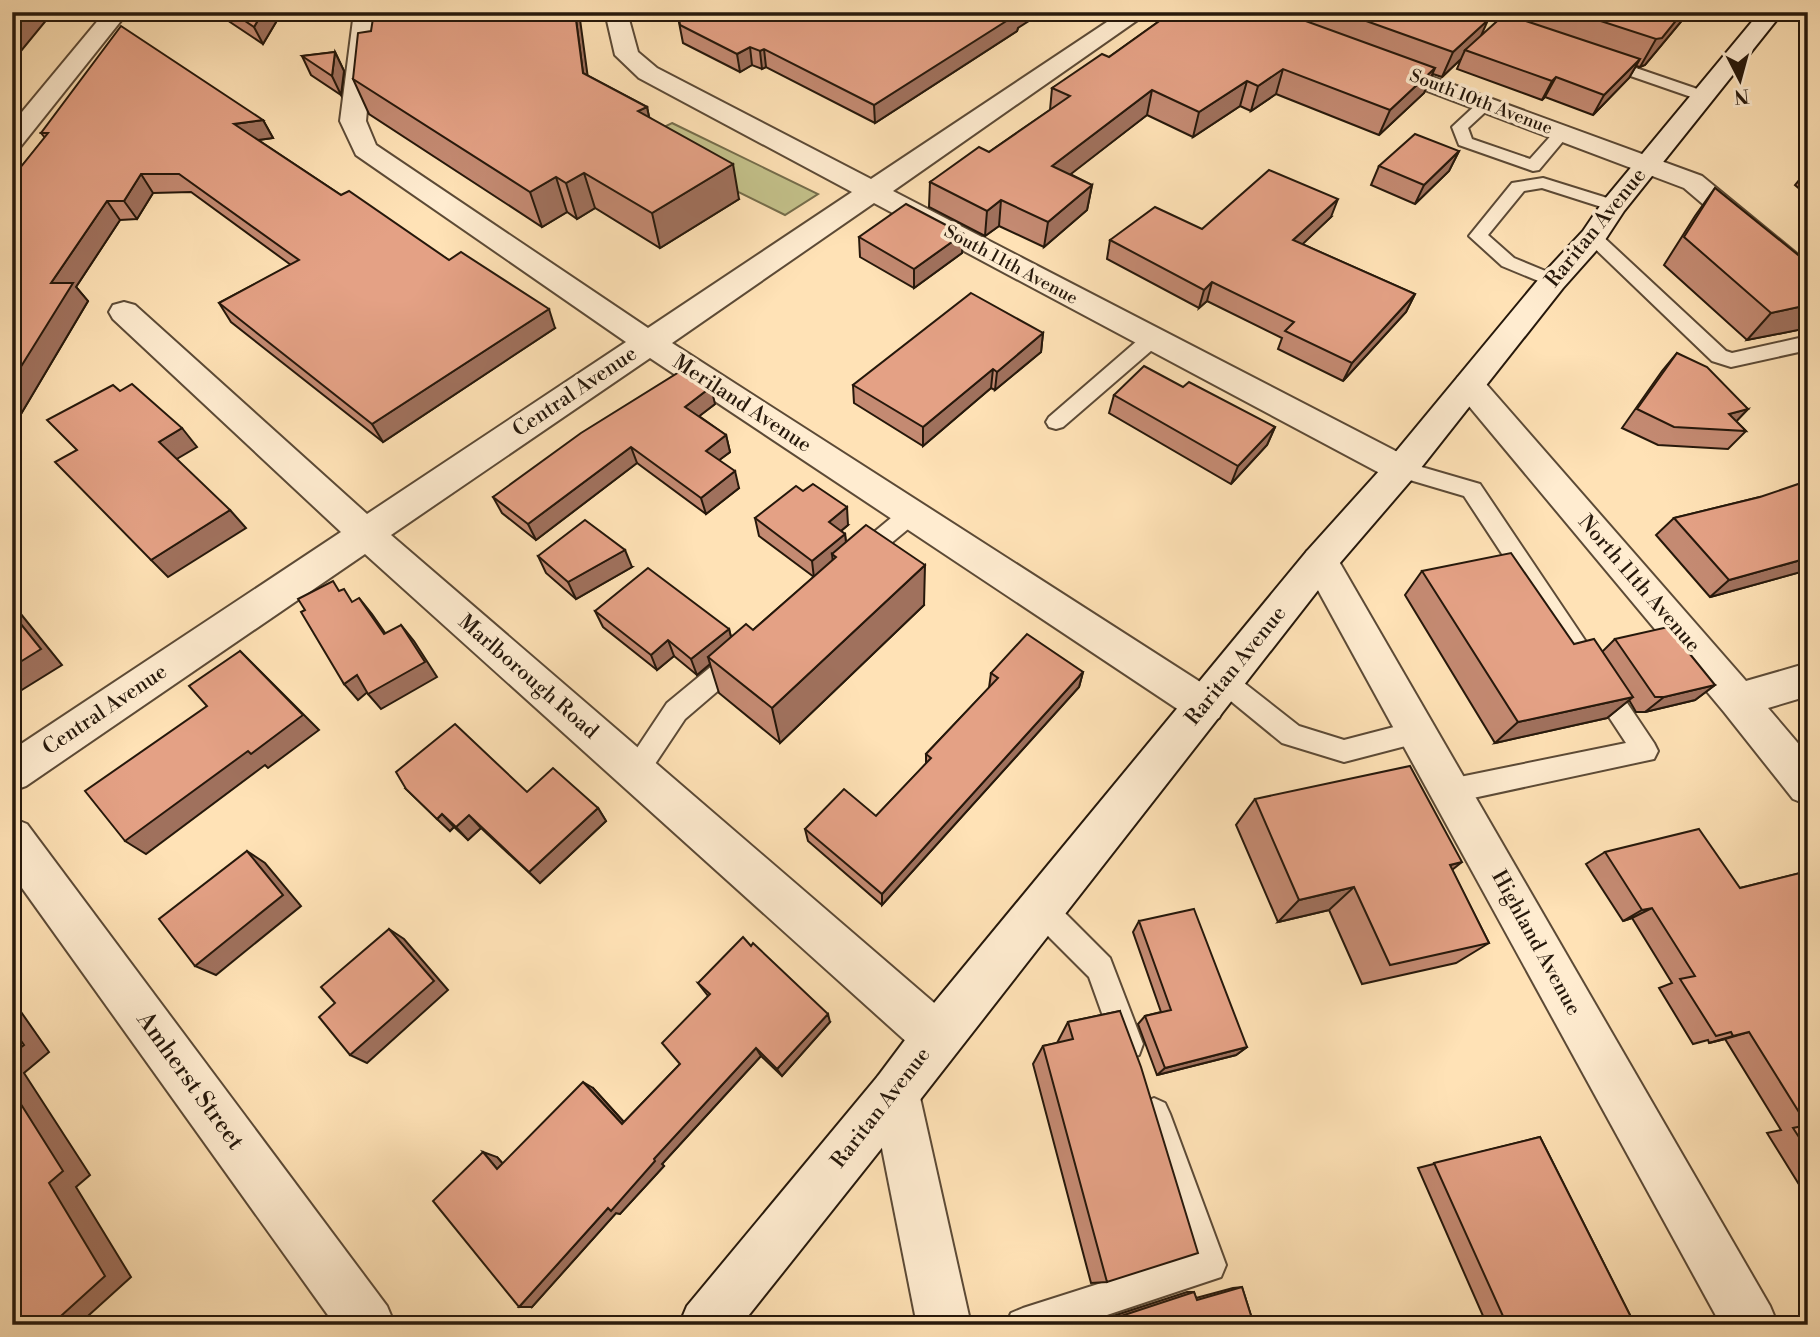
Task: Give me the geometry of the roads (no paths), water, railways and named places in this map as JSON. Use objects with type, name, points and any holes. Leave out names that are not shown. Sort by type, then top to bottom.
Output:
[{"type":"street","points":[[12,141],[117,12]]},
{"type":"street","name":"Meriland Avenue","points":[[365,12],[353,121],[365,149],[648,342],[911,514],[1215,694]]},
{"type":"street","name":"South 11th Avenue","points":[[616,12],[627,55],[639,68],[1401,469]]},
{"type":"street","name":"Central Avenue","points":[[12,773],[1138,12]]},
{"type":"street","name":"Raritan Avenue","points":[[706,1325],[1320,561],[1401,469],[1772,12]]},
{"type":"street","name":"South 10th Avenue","points":[[1352,55],[1693,182],[1808,278]]},
{"type":"street","name":"Marlborough Road","points":[[124,312],[366,534],[937,1037]]},
{"type":"street","name":"North 11th Avenue","points":[[1469,384],[1808,786]]},
{"type":"street","name":"Highland Avenue","points":[[1320,561],[1752,1325]]},
{"type":"street","points":[[1738,700],[1808,679]]},
{"type":"street","name":"Amherst Street","points":[[12,838],[368,1325]]},
{"type":"street","points":[[895,1093],[944,1325]]},
{"type":"lane","points":[[1581,54],[1703,96]]},
{"type":"lane","points":[[1486,104],[1460,127],[1465,142],[1533,166]]},
{"type":"lane","points":[[1553,281],[1508,262],[1478,236],[1562,133]]},
{"type":"lane","points":[[1518,187],[1543,183],[1614,206]]},
{"type":"lane","points":[[1592,237],[1719,356],[1731,360],[1808,343]]},
{"type":"lane","points":[[1056,422],[1152,339]]},
{"type":"lane","points":[[1401,469],[1472,490],[1644,751],[1450,791]]},
{"type":"lane","points":[[841,572],[911,514]]},
{"type":"lane","points":[[636,771],[676,710],[757,643]]},
{"type":"lane","points":[[1215,694],[1291,735],[1344,751],[1417,732]]},
{"type":"lane","points":[[1023,1325],[1209,1265],[1100,968],[1041,909]]}]
